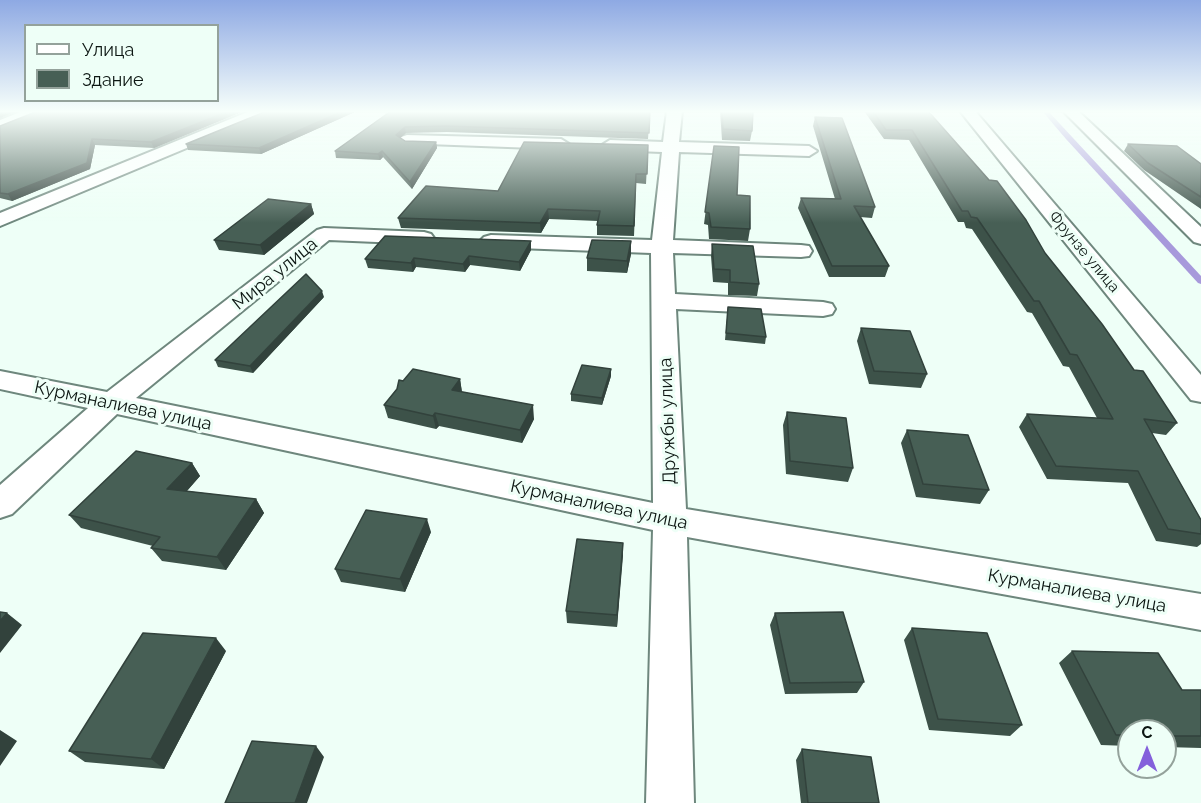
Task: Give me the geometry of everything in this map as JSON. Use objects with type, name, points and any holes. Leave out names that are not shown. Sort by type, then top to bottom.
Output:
[{"type":"street","points":[[0,220],[173,148]]},
{"type":"street","name":"Дружбы улица","points":[[670,803],[670,520],[662,247],[671,148]]},
{"type":"street","points":[[722,148],[809,151]]},
{"type":"street","name":"Фрунзе улица","points":[[998,148],[1201,393]]},
{"type":"street","points":[[1109,148],[1201,238]]},
{"type":"street","name":"Мира улица","points":[[0,505],[112,403],[324,234],[801,251]]},
{"type":"street","points":[[664,301],[824,309]]},
{"type":"street","name":"Курманалиева улица","points":[[0,380],[670,520],[1201,612]]},
{"type":"building","points":[[0,148],[90,148],[87,163],[8,194],[0,193]]},
{"type":"building","points":[[339,148],[432,148],[410,182],[382,151],[378,154],[335,151]]},
{"type":"building","points":[[521,148],[648,148],[647,174],[636,174],[634,226],[597,225],[600,211],[548,209],[540,223],[398,218],[426,186],[498,191]]},
{"type":"building","points":[[714,148],[739,148],[737,195],[750,196],[750,229],[711,227],[709,213],[705,212]]},
{"type":"building","points":[[825,148],[853,148],[875,207],[854,206],[889,266],[832,266],[801,198],[841,199]]},
{"type":"building","points":[[923,148],[961,148],[989,180],[997,181],[1026,220],[1045,253],[1102,324],[1134,370],[1143,371],[1177,423],[1144,419],[1201,520],[1201,534],[1168,529],[1138,471],[1056,466],[1027,414],[1113,419],[1077,355],[1070,354],[1039,301],[1034,301],[977,218],[971,217],[968,211],[962,211]]},
{"type":"building","points":[[1133,148],[1180,148],[1201,164],[1201,197],[1148,163]]},
{"type":"building","points":[[268,199],[311,204],[260,245],[214,240]]},
{"type":"building","points":[[385,236],[531,241],[519,262],[469,256],[463,264],[414,258],[411,263],[365,259]]},
{"type":"building","points":[[592,240],[631,241],[627,261],[587,258]]},
{"type":"building","points":[[712,244],[753,246],[759,284],[730,282],[730,270],[714,269]]},
{"type":"building","points":[[306,274],[322,291],[250,366],[215,360]]},
{"type":"building","points":[[728,307],[761,309],[766,337],[726,333]]},
{"type":"building","points":[[861,328],[910,331],[927,374],[874,371]]},
{"type":"building","points":[[582,365],[611,369],[602,398],[571,394]]},
{"type":"building","points":[[413,369],[460,379],[452,390],[533,405],[520,430],[435,413],[433,416],[384,405],[397,389],[399,380],[403,381]]},
{"type":"building","points":[[787,412],[846,418],[853,468],[790,461]]},
{"type":"building","points":[[907,430],[968,435],[989,490],[923,484]]},
{"type":"building","points":[[136,451],[192,463],[167,489],[256,499],[217,557],[151,548],[160,537],[69,515]]},
{"type":"building","points":[[366,510],[427,519],[400,579],[335,569]]},
{"type":"building","points":[[577,539],[623,543],[617,615],[566,611]]},
{"type":"building","points":[[0,612],[7,613],[0,621]]},
{"type":"building","points":[[843,612],[864,682],[790,683],[775,613]]},
{"type":"building","points":[[912,628],[987,633],[1022,725],[938,719]]},
{"type":"building","points":[[143,633],[216,638],[151,759],[69,751]]},
{"type":"building","points":[[1072,651],[1158,653],[1182,690],[1201,690],[1201,736],[1177,736],[1177,719],[1117,719],[1116,735]]},
{"type":"building","points":[[252,741],[316,746],[295,803],[225,803]]},
{"type":"building","points":[[802,749],[871,757],[879,803],[808,803]]},
{"type":"waterway","points":[[1078,148],[1201,281]]}]
